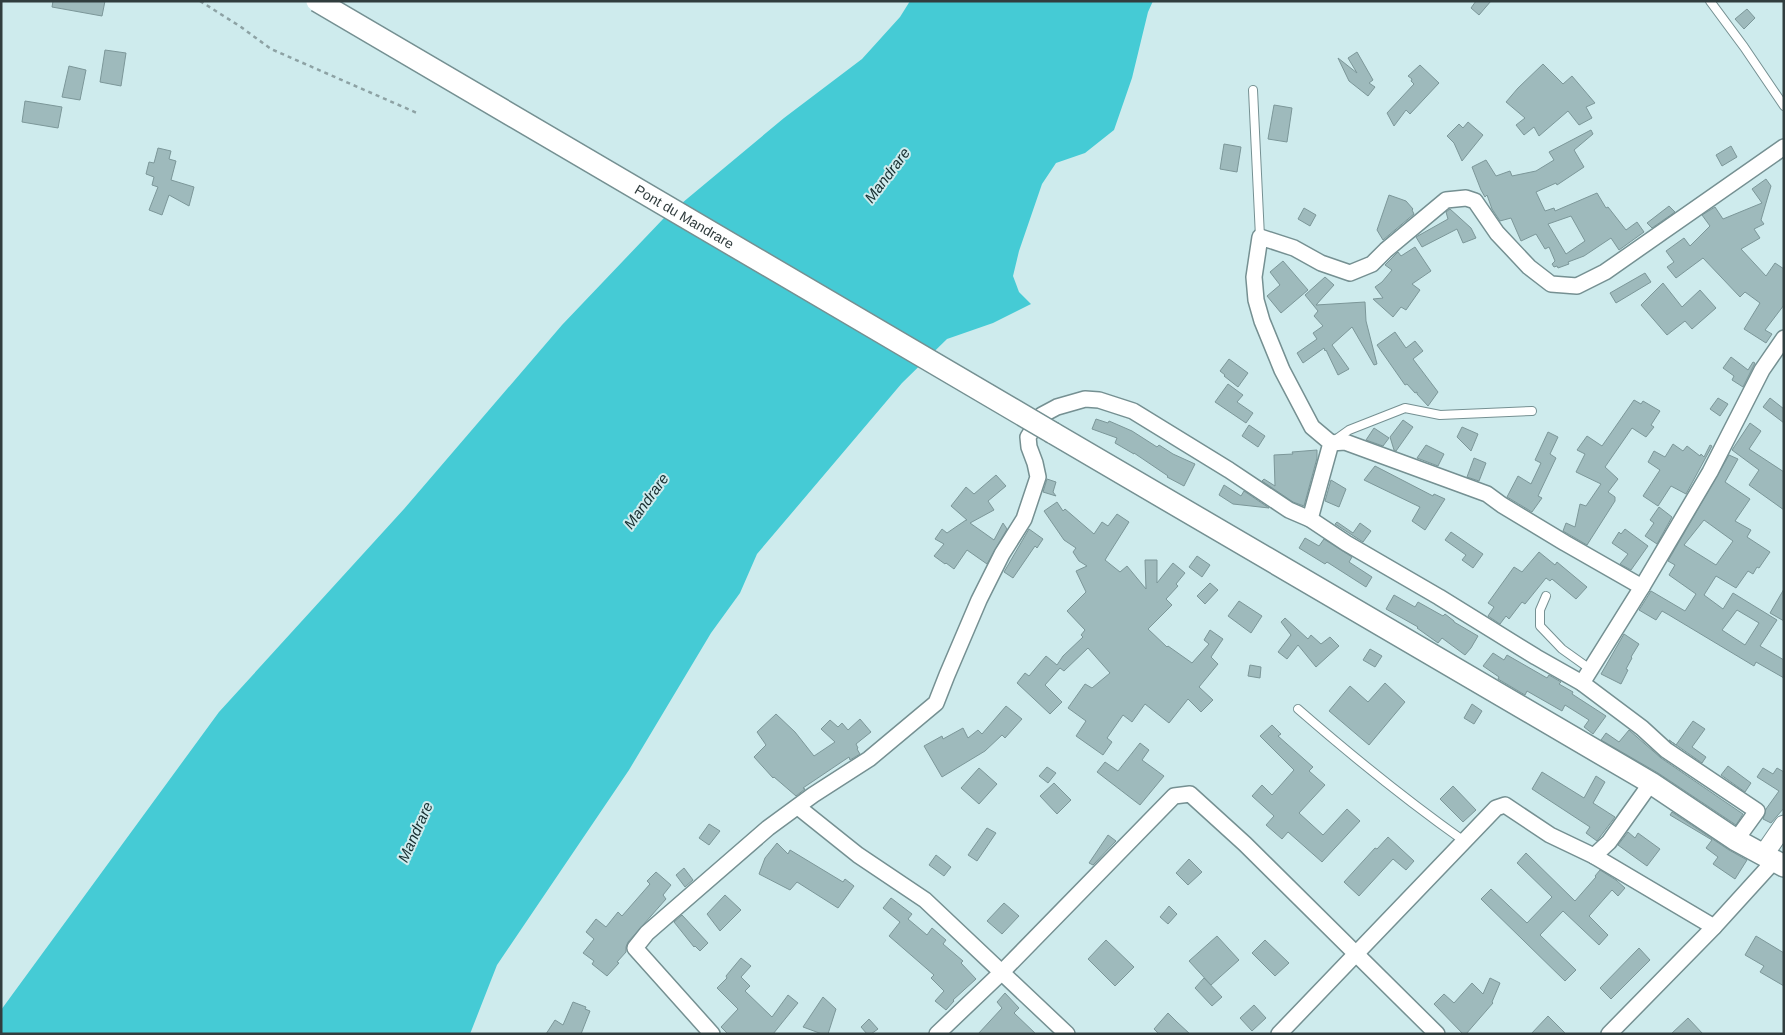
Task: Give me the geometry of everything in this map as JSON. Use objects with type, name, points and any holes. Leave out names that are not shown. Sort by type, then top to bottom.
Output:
[{"type":"main road","name":"Pont du Mandrare","points":[[317,1],[1651,783],[1736,840],[1774,860]]},
{"type":"street","points":[[1642,587],[1565,543],[1487,494],[1345,442],[1331,443],[1312,427],[1282,370],[1262,321],[1256,300],[1254,277],[1260,237],[1294,248],[1321,263],[1350,273],[1372,264],[1446,200],[1466,198],[1475,201],[1497,232],[1529,268],[1551,284],[1577,286],[1605,272],[1784,147]]},
{"type":"street","points":[[1582,683],[1642,587],[1710,472],[1762,370],[1784,338]]},
{"type":"street","points":[[712,1034],[635,948],[647,933],[768,828],[813,795],[869,759],[936,703],[979,600],[1002,554],[1024,518],[1038,477],[1028,437],[1042,415],[1086,399],[1100,400],[1133,411],[1229,470],[1289,510],[1310,519],[1346,543],[1582,683],[1642,728],[1666,750],[1757,811],[1736,840]]},
{"type":"street","points":[[1310,519],[1331,443]]},
{"type":"street","points":[[1594,856],[1610,842],[1651,783]]},
{"type":"street","points":[[937,1034],[1002,972],[1174,796],[1190,794],[1245,844],[1437,1034]]},
{"type":"street","points":[[1279,1034],[1496,808],[1505,805],[1550,835],[1594,856],[1714,927]]},
{"type":"street","points":[[798,807],[858,855],[925,900],[1067,1034]]},
{"type":"street","points":[[1609,1034],[1714,927],[1774,860],[1784,825]]},
{"type":"lane","points":[[1710,1],[1784,106]]},
{"type":"lane","points":[[1253,90],[1260,237]]},
{"type":"lane","points":[[1331,443],[1349,430],[1405,408],[1440,414],[1532,411]]},
{"type":"lane","points":[[1546,596],[1540,610],[1540,626],[1562,649],[1590,669]]},
{"type":"lane","points":[[1298,709],[1405,799],[1464,841]]},
{"type":"path","points":[[200,1],[271,49],[417,113]]},
{"type":"water","name":"Mandrare","points":[[910,1],[1153,1],[1148,12],[1132,78],[1114,130],[1085,153],[1056,163],[1042,184],[1019,251],[1013,276],[1019,292],[1031,304],[993,323],[947,339],[902,383],[757,554],[740,593],[711,633],[629,770],[497,965],[470,1034],[1,1034],[1,1010],[219,712],[404,509],[562,325],[664,218],[784,118],[862,59],[900,17]]},
{"type":"building","points":[[53,1],[105,1],[102,16],[52,7]]},
{"type":"building","points":[[1476,1],[1491,1],[1479,15],[1471,8]]},
{"type":"building","points":[[1747,9],[1755,18],[1744,29],[1735,19]]},
{"type":"building","points":[[105,50],[126,53],[121,86],[100,82]]},
{"type":"building","points":[[1357,52],[1373,80],[1369,83],[1375,87],[1368,96],[1349,81],[1338,58],[1357,73],[1348,58]]},
{"type":"building","points":[[1543,64],[1563,84],[1572,76],[1595,103],[1586,107],[1592,118],[1579,125],[1568,111],[1539,136],[1534,127],[1524,135],[1516,125],[1525,118],[1506,102]]},
{"type":"building","points":[[1420,65],[1439,83],[1410,114],[1406,110],[1394,126],[1387,113],[1414,84],[1408,76]]},
{"type":"building","points":[[69,66],[86,70],[80,100],[62,97]]},
{"type":"building","points":[[25,101],[62,107],[58,128],[22,122]]},
{"type":"building","points":[[1274,105],[1292,108],[1287,142],[1268,139]]},
{"type":"building","points":[[1468,122],[1483,135],[1462,161],[1454,143],[1447,136],[1459,124],[1463,128]]},
{"type":"building","points":[[1591,130],[1593,134],[1574,150],[1584,167],[1557,185],[1556,183],[1536,192],[1545,211],[1554,208],[1555,211],[1597,193],[1606,208],[1608,207],[1626,230],[1637,222],[1644,232],[1619,250],[1611,238],[1584,256],[1558,268],[1552,264],[1555,261],[1549,247],[1545,249],[1536,234],[1521,241],[1511,218],[1500,221],[1492,209],[1487,195],[1485,197],[1481,190],[1472,167],[1486,160],[1496,176],[1510,171],[1512,176],[1536,171],[1554,160],[1549,152]],"holes":[[[1571,216],[1585,241],[1566,254],[1548,224]]]},
{"type":"building","points":[[1224,144],[1241,147],[1237,172],[1220,169]]},
{"type":"building","points":[[1731,146],[1737,157],[1722,166],[1716,155]]},
{"type":"building","points":[[158,148],[171,151],[169,159],[176,161],[171,180],[194,187],[189,206],[169,195],[162,215],[149,210],[158,187],[152,185],[154,177],[146,174],[149,162],[154,163]]},
{"type":"building","points":[[1766,179],[1771,186],[1761,220],[1764,224],[1754,229],[1760,238],[1741,249],[1766,276],[1775,263],[1784,269],[1784,305],[1765,330],[1772,334],[1766,343],[1744,329],[1760,303],[1745,292],[1740,297],[1703,258],[1676,278],[1667,267],[1674,262],[1666,251],[1684,238],[1690,246],[1710,226],[1702,215],[1715,207],[1723,219],[1762,203],[1752,189]]},
{"type":"building","points":[[1389,195],[1406,201],[1413,209],[1414,214],[1383,240],[1377,230]]},
{"type":"building","points":[[1669,206],[1675,212],[1652,228],[1647,223]]},
{"type":"building","points":[[1304,208],[1316,215],[1310,226],[1298,219]]},
{"type":"building","points":[[1450,209],[1471,228],[1476,238],[1463,243],[1457,229],[1422,247],[1416,237],[1448,219],[1446,212]]},
{"type":"building","points":[[1415,247],[1431,271],[1412,284],[1420,290],[1406,310],[1401,307],[1393,317],[1373,299],[1383,298],[1375,287],[1392,270],[1385,265],[1398,252],[1401,256]]},
{"type":"building","points":[[1283,261],[1308,290],[1281,313],[1267,296],[1280,285],[1270,272]]},
{"type":"building","points":[[1645,273],[1651,282],[1616,303],[1610,293]]},
{"type":"building","points":[[1325,277],[1334,285],[1316,305],[1365,302],[1366,321],[1377,364],[1374,365],[1352,327],[1332,345],[1349,369],[1338,375],[1324,348],[1303,363],[1297,353],[1317,339],[1313,333],[1323,326],[1314,316],[1318,311],[1305,295]]},
{"type":"building","points":[[1663,283],[1682,307],[1700,290],[1716,308],[1692,329],[1685,321],[1667,335],[1641,305]]},
{"type":"building","points":[[1395,332],[1406,348],[1415,341],[1423,351],[1413,359],[1438,392],[1428,406],[1417,392],[1415,393],[1407,384],[1405,385],[1377,345]]},
{"type":"building","points":[[1731,357],[1748,370],[1753,362],[1755,363],[1743,387],[1732,380],[1734,376],[1723,368]]},
{"type":"building","points":[[1229,359],[1248,373],[1238,387],[1220,371]]},
{"type":"building","points":[[1228,384],[1243,395],[1237,402],[1253,413],[1246,423],[1215,402]]},
{"type":"building","points":[[1718,398],[1728,404],[1720,416],[1710,409]]},
{"type":"building","points":[[1770,398],[1784,409],[1784,423],[1763,407]]},
{"type":"building","points":[[1634,400],[1641,404],[1643,401],[1660,411],[1651,425],[1654,427],[1646,437],[1632,428],[1605,467],[1618,479],[1608,492],[1615,497],[1615,501],[1587,545],[1563,531],[1566,523],[1575,527],[1580,504],[1586,506],[1601,484],[1576,472],[1585,454],[1577,450],[1587,436],[1602,446]]},
{"type":"building","points":[[1096,419],[1108,423],[1109,421],[1132,431],[1157,447],[1159,445],[1195,464],[1184,486],[1167,477],[1134,453],[1115,443],[1117,438],[1092,429]]},
{"type":"building","points":[[1403,420],[1413,427],[1396,451],[1390,437]]},
{"type":"building","points":[[1750,423],[1761,431],[1749,449],[1784,472],[1784,510],[1749,485],[1759,470],[1732,450]]},
{"type":"building","points":[[1249,425],[1265,436],[1258,447],[1242,436]]},
{"type":"building","points":[[1462,427],[1478,434],[1471,451],[1457,437]]},
{"type":"building","points":[[1374,428],[1389,438],[1383,446],[1366,440]]},
{"type":"building","points":[[1548,432],[1558,437],[1550,454],[1556,458],[1538,496],[1542,498],[1532,512],[1507,497],[1518,476],[1531,484],[1541,463],[1535,460]]},
{"type":"building","points":[[1673,444],[1683,451],[1687,446],[1704,457],[1710,445],[1712,446],[1686,494],[1671,486],[1658,506],[1643,496],[1660,470],[1648,462],[1654,451],[1665,457]]},
{"type":"building","points":[[1426,445],[1444,454],[1438,466],[1417,458]]},
{"type":"building","points":[[1317,450],[1317,458],[1304,506],[1293,502],[1262,481],[1264,479],[1275,486],[1274,455]]},
{"type":"building","points":[[1729,455],[1738,459],[1725,482],[1750,499],[1735,521],[1751,530],[1747,537],[1770,552],[1759,568],[1757,567],[1753,574],[1748,571],[1736,588],[1716,576],[1704,595],[1723,609],[1733,593],[1777,620],[1760,646],[1784,660],[1784,678],[1756,662],[1754,666],[1662,611],[1656,620],[1639,610],[1651,591],[1685,611],[1696,594],[1669,575],[1675,565],[1668,561]],"holes":[[[1704,520],[1733,541],[1716,565],[1684,545]],[[1737,610],[1759,623],[1745,645],[1722,630]]]},
{"type":"building","points":[[1474,458],[1486,463],[1479,481],[1467,477]]},
{"type":"building","points":[[1375,466],[1433,496],[1434,494],[1445,499],[1425,530],[1412,521],[1420,507],[1364,480]]},
{"type":"building","points":[[996,475],[1006,486],[988,501],[994,510],[970,523],[994,540],[1003,523],[1007,529],[987,564],[967,550],[954,569],[934,556],[944,544],[935,539],[942,529],[947,533],[967,520],[951,506],[966,487],[974,494]]},
{"type":"building","points":[[1047,479],[1056,482],[1053,492],[1056,496],[1043,492]]},
{"type":"building","points":[[1331,480],[1346,489],[1339,507],[1325,501]]},
{"type":"building","points":[[1224,485],[1241,496],[1244,491],[1269,508],[1233,504],[1219,495]]},
{"type":"building","points":[[1057,502],[1063,511],[1065,509],[1094,534],[1102,522],[1108,526],[1117,514],[1129,522],[1105,560],[1120,572],[1127,566],[1146,589],[1145,560],[1157,560],[1157,583],[1173,563],[1185,573],[1176,584],[1178,586],[1166,599],[1172,605],[1148,629],[1167,647],[1192,663],[1209,644],[1204,640],[1210,630],[1223,639],[1211,657],[1218,664],[1199,687],[1213,700],[1201,712],[1188,699],[1169,723],[1145,704],[1132,722],[1123,715],[1107,738],[1112,742],[1103,755],[1076,736],[1086,721],[1068,708],[1085,684],[1092,688],[1110,673],[1088,648],[1064,671],[1060,668],[1045,685],[1062,702],[1050,714],[1017,683],[1025,673],[1029,676],[1046,656],[1057,665],[1063,656],[1083,637],[1081,635],[1085,630],[1067,611],[1086,592],[1076,571],[1087,566],[1079,561],[1073,552],[1076,548],[1064,540],[1044,511]]},
{"type":"building","points":[[1659,507],[1672,517],[1657,544],[1645,536],[1654,523],[1650,520]]},
{"type":"building","points":[[1337,522],[1353,533],[1360,523],[1371,531],[1363,542],[1335,524]]},
{"type":"building","points":[[1029,529],[1043,539],[1037,548],[1035,546],[1013,578],[1004,572]]},
{"type":"building","points":[[1625,529],[1648,546],[1631,570],[1620,564],[1628,554],[1612,543],[1619,532],[1621,534]]},
{"type":"building","points":[[1451,532],[1483,554],[1473,568],[1462,560],[1466,555],[1445,540]]},
{"type":"building","points":[[1305,538],[1319,546],[1324,539],[1352,557],[1349,562],[1372,577],[1366,587],[1327,562],[1325,564],[1299,548]]},
{"type":"building","points":[[1539,552],[1555,565],[1557,562],[1587,587],[1576,599],[1552,579],[1550,581],[1546,578],[1525,604],[1522,602],[1509,619],[1506,616],[1500,624],[1488,616],[1494,607],[1488,603],[1514,567],[1522,572]]},
{"type":"building","points":[[1197,556],[1210,565],[1202,577],[1189,567]]},
{"type":"building","points":[[1210,583],[1218,590],[1205,604],[1197,596]]},
{"type":"building","points":[[1784,589],[1784,621],[1770,613]]},
{"type":"building","points":[[1394,595],[1415,607],[1418,602],[1443,616],[1445,614],[1454,622],[1478,636],[1471,648],[1465,655],[1442,638],[1438,643],[1418,627],[1386,609]]},
{"type":"building","points":[[1239,601],[1262,616],[1251,633],[1228,616]]},
{"type":"building","points":[[1285,618],[1308,639],[1311,635],[1321,644],[1330,637],[1339,646],[1316,667],[1298,645],[1287,659],[1278,652],[1291,635],[1281,622]]},
{"type":"building","points":[[1624,634],[1639,644],[1631,657],[1626,669],[1628,670],[1621,684],[1601,674]]},
{"type":"building","points":[[1370,649],[1382,656],[1375,667],[1363,660]]},
{"type":"building","points":[[1493,653],[1504,660],[1507,655],[1547,678],[1549,675],[1561,682],[1559,684],[1573,692],[1572,694],[1606,716],[1593,734],[1584,727],[1589,720],[1565,705],[1562,711],[1527,691],[1525,695],[1498,679],[1499,677],[1483,666]]},
{"type":"building","points":[[1250,665],[1261,667],[1260,678],[1248,676]]},
{"type":"building","points":[[1385,683],[1405,702],[1369,745],[1329,711],[1350,686],[1368,702]]},
{"type":"building","points":[[1472,704],[1482,711],[1474,724],[1464,718]]},
{"type":"building","points":[[1006,706],[1022,719],[1005,738],[1002,735],[985,751],[942,777],[924,746],[942,736],[943,739],[963,728],[968,738],[978,730],[982,734]]},
{"type":"building","points":[[776,714],[795,732],[814,756],[835,742],[821,729],[830,720],[838,727],[842,723],[848,730],[860,719],[871,732],[856,744],[860,754],[850,760],[849,757],[803,788],[805,789],[796,796],[773,778],[754,757],[766,745],[757,732]]},
{"type":"building","points":[[1693,721],[1705,729],[1692,747],[1706,757],[1702,763],[1676,745]]},
{"type":"building","points":[[1272,725],[1281,734],[1278,736],[1313,767],[1309,771],[1325,785],[1299,813],[1323,835],[1347,809],[1360,821],[1322,862],[1288,832],[1282,839],[1266,825],[1274,816],[1252,796],[1262,785],[1272,795],[1294,770],[1260,736]]},
{"type":"building","points":[[1629,730],[1661,758],[1743,814],[1736,825],[1658,773],[1601,740],[1606,733],[1619,742]]},
{"type":"building","points":[[1140,743],[1149,750],[1142,760],[1164,776],[1140,805],[1097,772],[1105,762],[1118,771]]},
{"type":"building","points":[[1728,766],[1751,783],[1745,792],[1721,775]]},
{"type":"building","points":[[1047,767],[1056,773],[1048,783],[1039,776]]},
{"type":"building","points":[[979,768],[997,784],[979,804],[961,788]]},
{"type":"building","points":[[1763,768],[1773,774],[1777,768],[1784,772],[1784,808],[1771,823],[1763,819],[1766,809],[1779,791],[1757,777]]},
{"type":"building","points":[[1542,772],[1584,798],[1596,776],[1605,782],[1593,803],[1615,817],[1597,841],[1586,833],[1590,827],[1532,789]]},
{"type":"building","points":[[1054,783],[1071,800],[1057,814],[1040,796]]},
{"type":"building","points":[[1453,786],[1476,810],[1463,822],[1440,799]]},
{"type":"building","points":[[1672,812],[1747,860],[1735,879],[1713,864],[1718,857],[1706,848],[1712,840],[1670,815]]},
{"type":"building","points":[[709,824],[720,831],[709,845],[699,838]]},
{"type":"building","points":[[987,828],[996,833],[977,861],[968,855]]},
{"type":"building","points":[[1628,832],[1635,838],[1638,833],[1660,849],[1647,866],[1618,845]]},
{"type":"building","points":[[1108,835],[1116,841],[1093,865],[1089,863]]},
{"type":"building","points":[[1388,837],[1414,861],[1406,870],[1393,859],[1359,896],[1344,882],[1375,848],[1377,849]]},
{"type":"building","points":[[777,843],[788,854],[790,850],[843,882],[845,879],[854,886],[838,908],[797,882],[790,890],[759,874],[765,858]]},
{"type":"building","points":[[1526,853],[1575,901],[1600,870],[1625,888],[1618,896],[1612,890],[1589,916],[1608,935],[1599,945],[1563,911],[1540,935],[1576,970],[1565,981],[1481,899],[1491,889],[1527,923],[1552,897],[1517,863]]},
{"type":"building","points":[[936,855],[951,867],[944,876],[929,865]]},
{"type":"building","points":[[1189,859],[1202,872],[1188,885],[1176,873]]},
{"type":"building","points":[[684,868],[693,880],[685,887],[676,875]]},
{"type":"building","points":[[656,872],[671,885],[663,895],[666,899],[628,942],[626,952],[607,976],[592,964],[594,961],[583,953],[594,939],[586,932],[596,919],[606,927],[618,912],[622,916],[650,884],[647,881]]},
{"type":"building","points":[[725,895],[741,910],[720,931],[707,914]]},
{"type":"building","points":[[891,898],[912,914],[908,919],[927,935],[932,928],[946,940],[943,944],[963,961],[961,963],[976,979],[953,1000],[946,1010],[935,1001],[944,991],[931,978],[934,975],[889,936],[900,922],[883,908]]},
{"type":"building","points":[[1004,903],[1019,916],[1002,934],[987,921]]},
{"type":"building","points":[[1169,906],[1177,914],[1168,924],[1160,917]]},
{"type":"building","points":[[682,915],[708,943],[700,951],[694,947],[674,922]]},
{"type":"building","points":[[1217,936],[1239,960],[1211,985],[1189,961]]},
{"type":"building","points":[[1756,936],[1784,953],[1784,986],[1760,972],[1764,966],[1745,955]]},
{"type":"building","points":[[1106,940],[1134,967],[1115,986],[1088,959]]},
{"type":"building","points":[[1265,940],[1289,963],[1275,976],[1252,953]]},
{"type":"building","points":[[1639,948],[1650,960],[1611,999],[1600,988]]},
{"type":"building","points":[[741,958],[751,966],[741,977],[750,986],[745,991],[772,1017],[788,995],[798,1003],[773,1034],[728,1034],[721,1027],[738,1009],[717,988],[727,978],[726,976]]},
{"type":"building","points":[[1204,978],[1222,997],[1212,1006],[1195,988]]},
{"type":"building","points":[[1490,978],[1500,983],[1493,1003],[1466,1034],[1463,1034],[1434,1004],[1444,994],[1454,1003],[1472,983],[1483,994]]},
{"type":"building","points":[[1005,993],[1019,1008],[1014,1013],[1036,1034],[978,1034],[1002,1008],[997,1002]]},
{"type":"building","points":[[823,997],[836,1009],[828,1034],[822,1034],[803,1027]]},
{"type":"building","points":[[573,1002],[586,1007],[585,1009],[590,1011],[581,1034],[546,1034],[555,1020],[563,1025]]},
{"type":"building","points":[[1254,1005],[1266,1018],[1252,1031],[1240,1018]]},
{"type":"building","points":[[1168,1013],[1190,1034],[1159,1034],[1154,1029]]},
{"type":"building","points":[[1548,1016],[1566,1034],[1531,1034]]},
{"type":"building","points":[[1688,1018],[1703,1034],[1671,1034]]},
{"type":"building","points":[[869,1019],[878,1029],[871,1034],[867,1034],[861,1027]]}]
